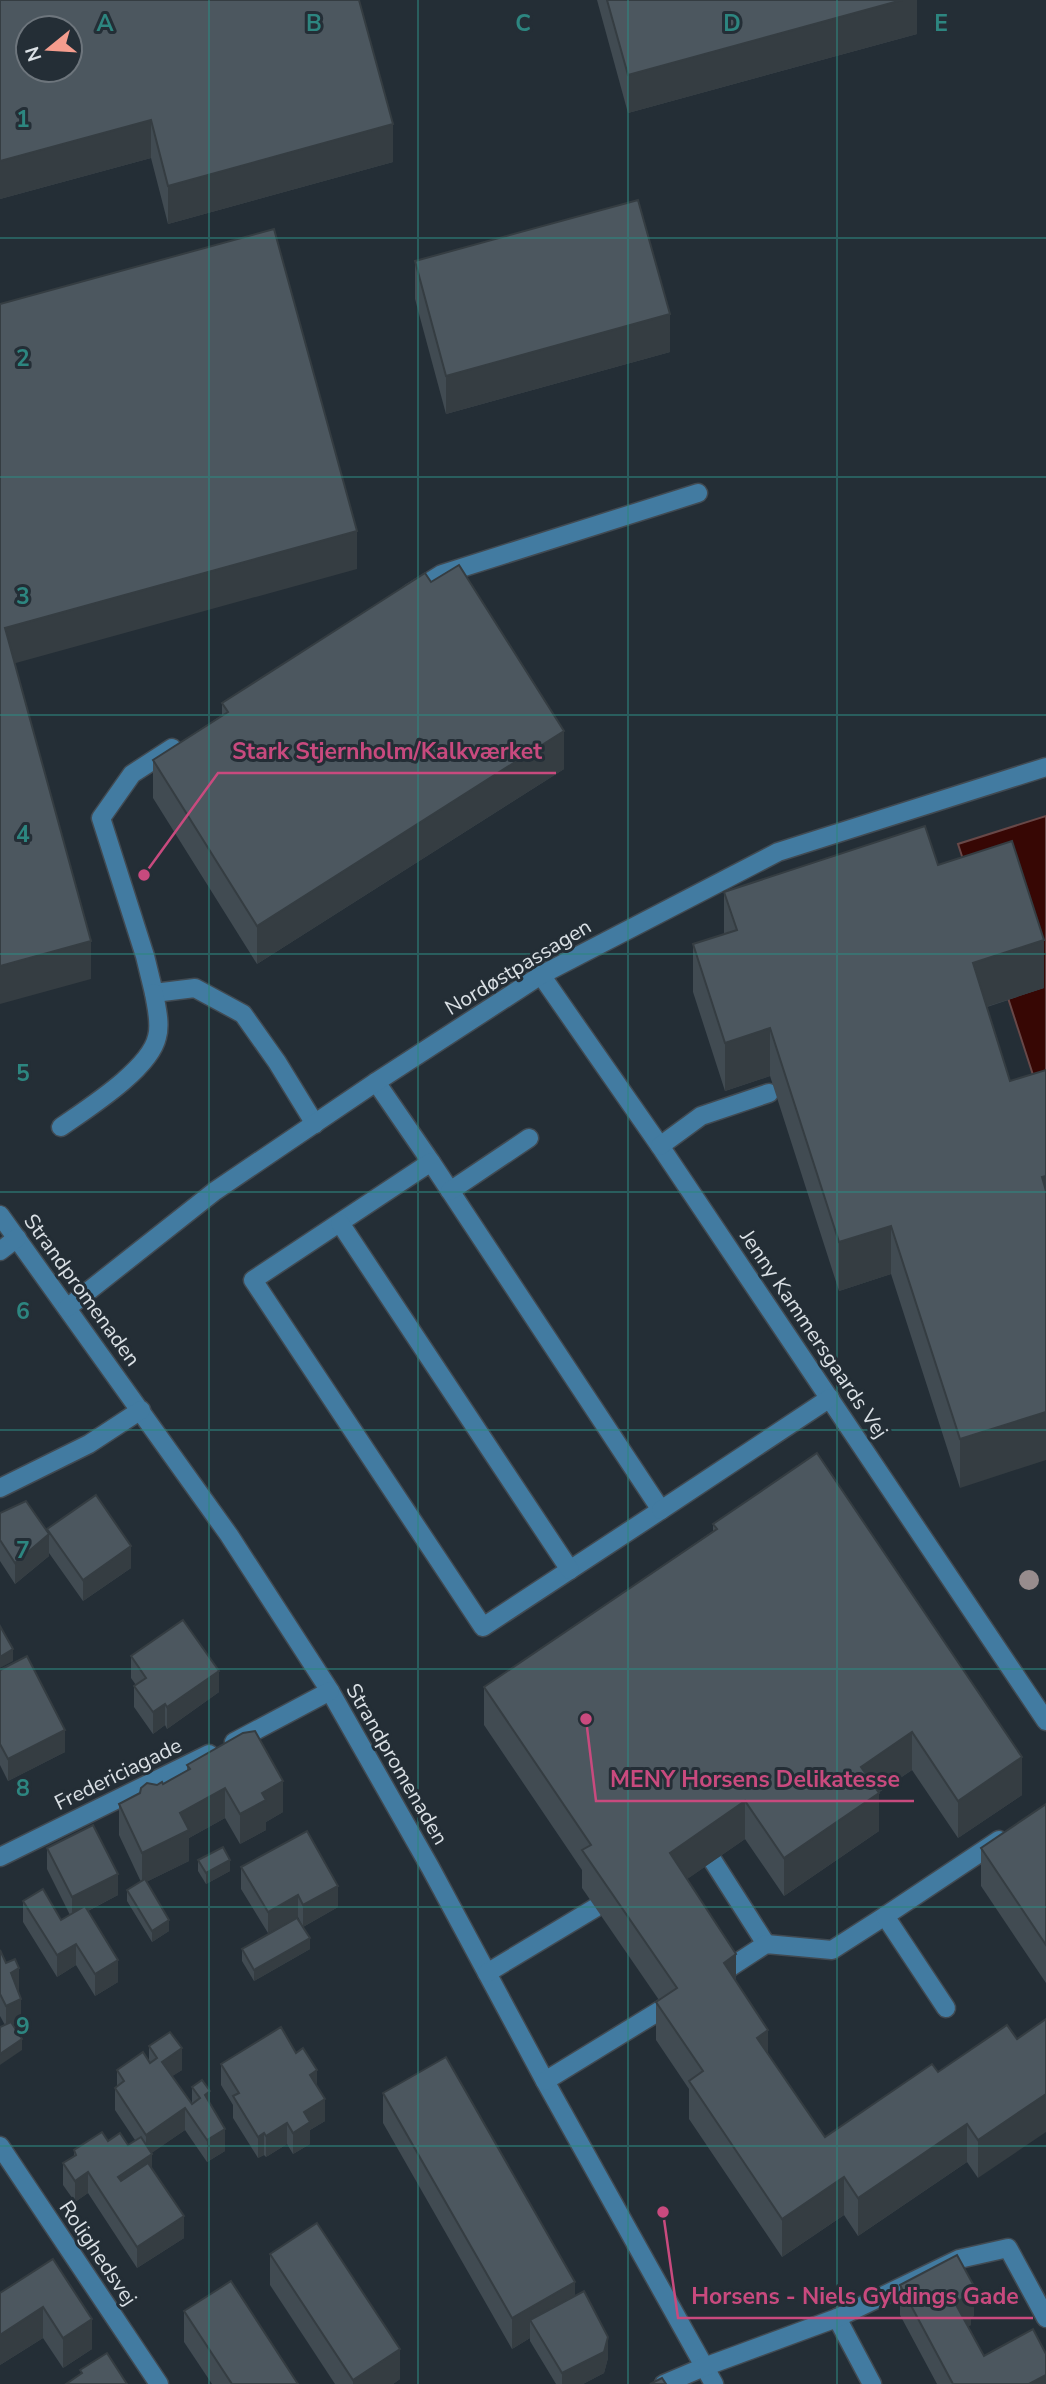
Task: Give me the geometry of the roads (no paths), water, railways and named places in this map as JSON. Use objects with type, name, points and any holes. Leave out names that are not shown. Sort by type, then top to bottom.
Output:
[{"type":"street","points":[[396,603],[442,574],[698,493]]},
{"type":"street","points":[[61,1127],[118,1086],[149,1054],[157,1037],[158,1014],[145,956],[101,818],[132,774],[190,737]]},
{"type":"street","name":"Nordøstpassagen","points":[[67,1308],[215,1191],[541,975],[778,852],[1046,767]]},
{"type":"street","name":"Jenny Kammersgaards Vej","points":[[541,975],[660,1146],[1046,1721]]},
{"type":"street","points":[[154,993],[195,988],[243,1014],[277,1062],[315,1124]]},
{"type":"street","points":[[376,1082],[661,1510]]},
{"type":"street","points":[[660,1146],[701,1116],[769,1093]]},
{"type":"street","points":[[450,1191],[530,1138]]},
{"type":"street","points":[[431,1162],[253,1280],[482,1628],[830,1398]]},
{"type":"street","name":"Strandpromenaden","points":[[0,1214],[229,1535],[330,1691],[714,2384]]},
{"type":"street","points":[[340,1223],[570,1570]]},
{"type":"street","points":[[0,1251],[17,1238]]},
{"type":"street","points":[[0,1488],[89,1444],[141,1410]]},
{"type":"street","name":"Fredericiagade","points":[[0,1857],[277,1721],[330,1691]]},
{"type":"street","points":[[723,1972],[766,1944],[832,1950],[1012,1832]]},
{"type":"street","points":[[713,1861],[766,1944]]},
{"type":"street","points":[[488,1973],[595,1908]]},
{"type":"street","points":[[885,1916],[946,2008]]},
{"type":"street","points":[[545,2081],[664,2008]]},
{"type":"street","name":"Rolighedsvej","points":[[0,2146],[159,2384]]},
{"type":"street","points":[[664,2384],[836,2318],[960,2259],[1008,2248],[1046,2318]]},
{"type":"street","points":[[836,2318],[872,2384]]},
{"type":"place","name":"Stark Stjernholm/Kalkværket","points":[[144,875]]},
{"type":"place","name":"MENY Horsens Delikatesse","points":[[586,1719]]},
{"type":"place","name":"Horsens - Niels Gyldings Gade","points":[[663,2212]]}]
